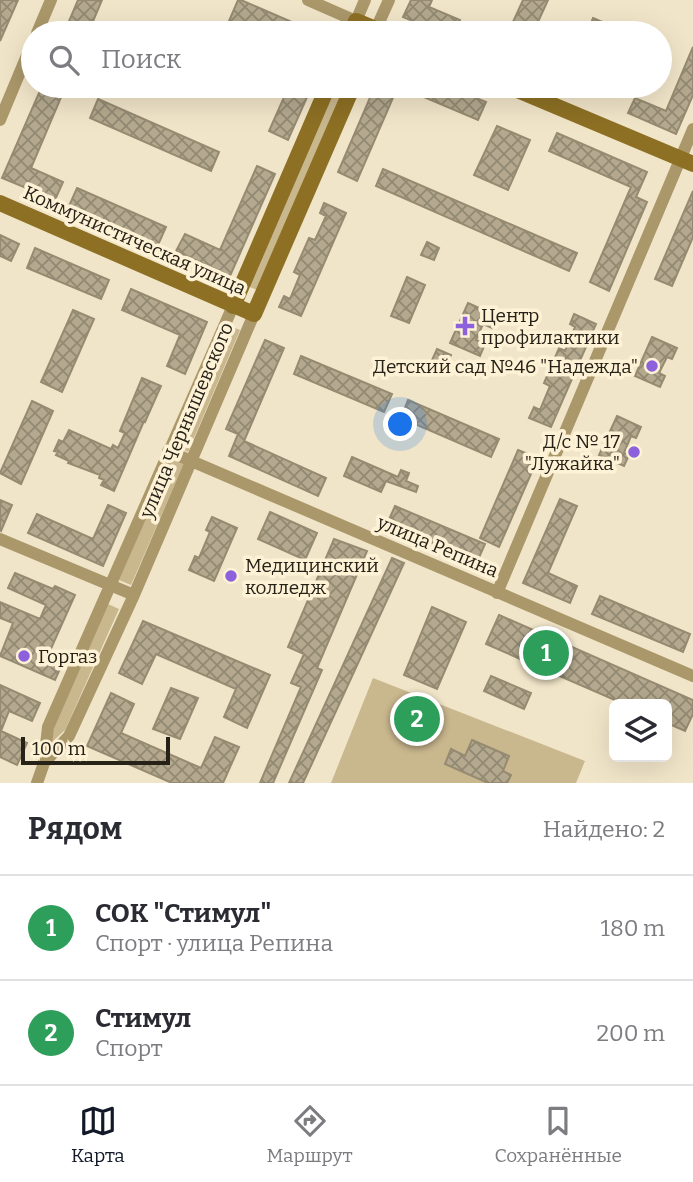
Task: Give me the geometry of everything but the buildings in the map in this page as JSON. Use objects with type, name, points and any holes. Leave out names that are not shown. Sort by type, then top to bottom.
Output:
[{"type":"main road","name":"улица Чернышевского","points":[[233,306],[323,98]]},
{"type":"main road","name":"улица Чернышевского","points":[[254,314],[348,98]]},
{"type":"main road","points":[[536,98],[686,162]]},
{"type":"main road","name":"Коммунистическая улица","points":[[0,203],[254,314]]},
{"type":"street","points":[[42,21],[51,0]]},
{"type":"street","points":[[308,0],[343,21]]},
{"type":"street","points":[[356,21],[365,0]]},
{"type":"street","points":[[382,21],[389,0]]},
{"type":"street","points":[[0,120],[21,70]]},
{"type":"street","points":[[498,593],[686,162],[693,129]]},
{"type":"street","name":"улица Чернышевского","points":[[37,783],[44,763],[48,727],[233,306]]},
{"type":"street","name":"улица Чернышевского","points":[[44,763],[69,736],[134,595],[254,314]]},
{"type":"street","name":"улица Репина","points":[[168,451],[693,676]]},
{"type":"street","points":[[0,539],[134,595]]},
{"type":"shaded area","points":[[326,98],[340,98],[257,290],[245,285]]},
{"type":"shaded area","points":[[228,325],[240,330],[188,452],[176,446]]},
{"type":"shaded area","points":[[172,458],[184,463],[131,585],[119,580]]},
{"type":"shaded area","points":[[108,604],[119,609],[65,730],[52,742],[54,725]]},
{"type":"shaded area","points":[[373,678],[585,761],[576,783],[331,783]]},
{"type":"place","name":"Центр профилактики","points":[[465,326]]},
{"type":"place","name":"Детский сад №46 \"Надежда\"","points":[[652,366]]},
{"type":"place","name":"Д/с № 17 \"Лужайка\"","points":[[634,452]]},
{"type":"place","name":"Медицинский колледж","points":[[231,576]]},
{"type":"place","name":"СОК \"Стимул\"","points":[[546,653]]},
{"type":"place","name":"Горгаз","points":[[24,656]]},
{"type":"place","name":"Стимул","points":[[417,719]]}]
